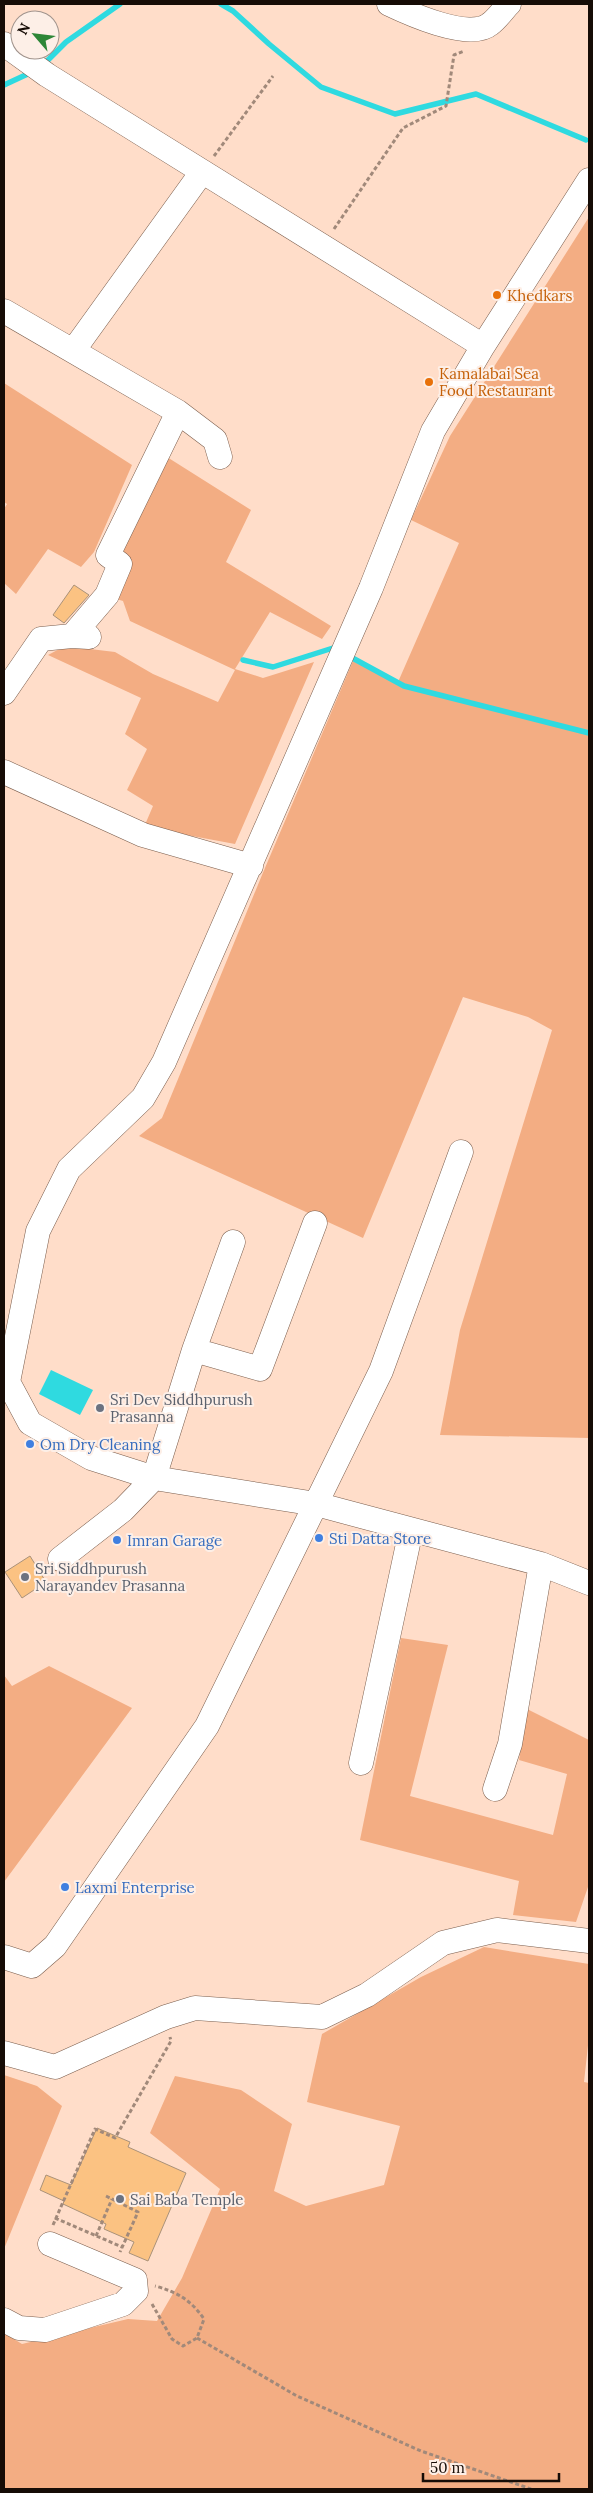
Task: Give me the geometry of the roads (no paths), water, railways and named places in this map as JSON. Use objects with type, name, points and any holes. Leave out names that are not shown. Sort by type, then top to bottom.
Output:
[{"type":"street","points":[[390,4],[437,24],[464,29],[489,26],[509,4]]},
{"type":"street","points":[[4,44],[48,75],[483,346]]},
{"type":"street","points":[[74,351],[202,172]]},
{"type":"street","points":[[589,180],[483,346],[433,431],[371,588],[164,1062],[143,1098],[69,1169],[38,1231],[6,1381],[30,1422],[91,1458],[154,1478],[316,1504],[541,1564],[589,1583]]},
{"type":"street","points":[[4,311],[178,412],[215,440],[220,457]]},
{"type":"street","points":[[4,693],[41,640],[83,636],[108,595],[120,564],[108,555],[178,412]]},
{"type":"street","points":[[4,772],[143,835],[251,866]]},
{"type":"street","points":[[4,1957],[32,1966],[55,1946],[208,1726],[381,1371],[461,1152]]},
{"type":"street","points":[[194,1350],[260,1369],[315,1224]]},
{"type":"street","points":[[60,1559],[123,1510],[154,1478],[194,1350],[233,1242]]},
{"type":"street","points":[[361,1763],[411,1530]]},
{"type":"street","points":[[495,1789],[510,1744],[541,1564]]},
{"type":"street","points":[[5,2058],[55,2067],[166,2017],[195,2008],[322,2017],[368,1995],[443,1943],[497,1930],[589,1941]]},
{"type":"street","points":[[4,2320],[19,2328],[45,2330],[131,2291],[112,2272],[50,2244]]},
{"type":"water","points":[[51,1370],[93,1390],[80,1415],[39,1394]]},
{"type":"waterway","points":[[43,65],[66,42],[120,4]]},
{"type":"waterway","points":[[221,4],[233,11],[321,87],[395,114],[476,94],[586,140]]},
{"type":"waterway","points":[[4,85],[32,72]]},
{"type":"waterway","points":[[243,660],[273,667],[333,648],[337,650]]},
{"type":"waterway","points":[[347,655],[404,686],[589,733]]},
{"type":"place","name":"Khedkars","points":[[497,295]]},
{"type":"place","name":"Kamalabai Sea Food Restaurant","points":[[429,382]]},
{"type":"place","name":"Sri Dev Siddhpurush Prasanna","points":[[100,1408]]},
{"type":"place","name":"Om Dry Cleaning","points":[[30,1444]]},
{"type":"place","name":"Sti Datta Store","points":[[319,1538]]},
{"type":"place","name":"Imran Garage","points":[[117,1540]]},
{"type":"place","name":"Sri Siddhpurush Narayandev Prasanna","points":[[25,1577]]},
{"type":"place","name":"Laxmi Enterprise","points":[[65,1887]]},
{"type":"place","name":"Sai Baba Temple","points":[[120,2199]]}]
